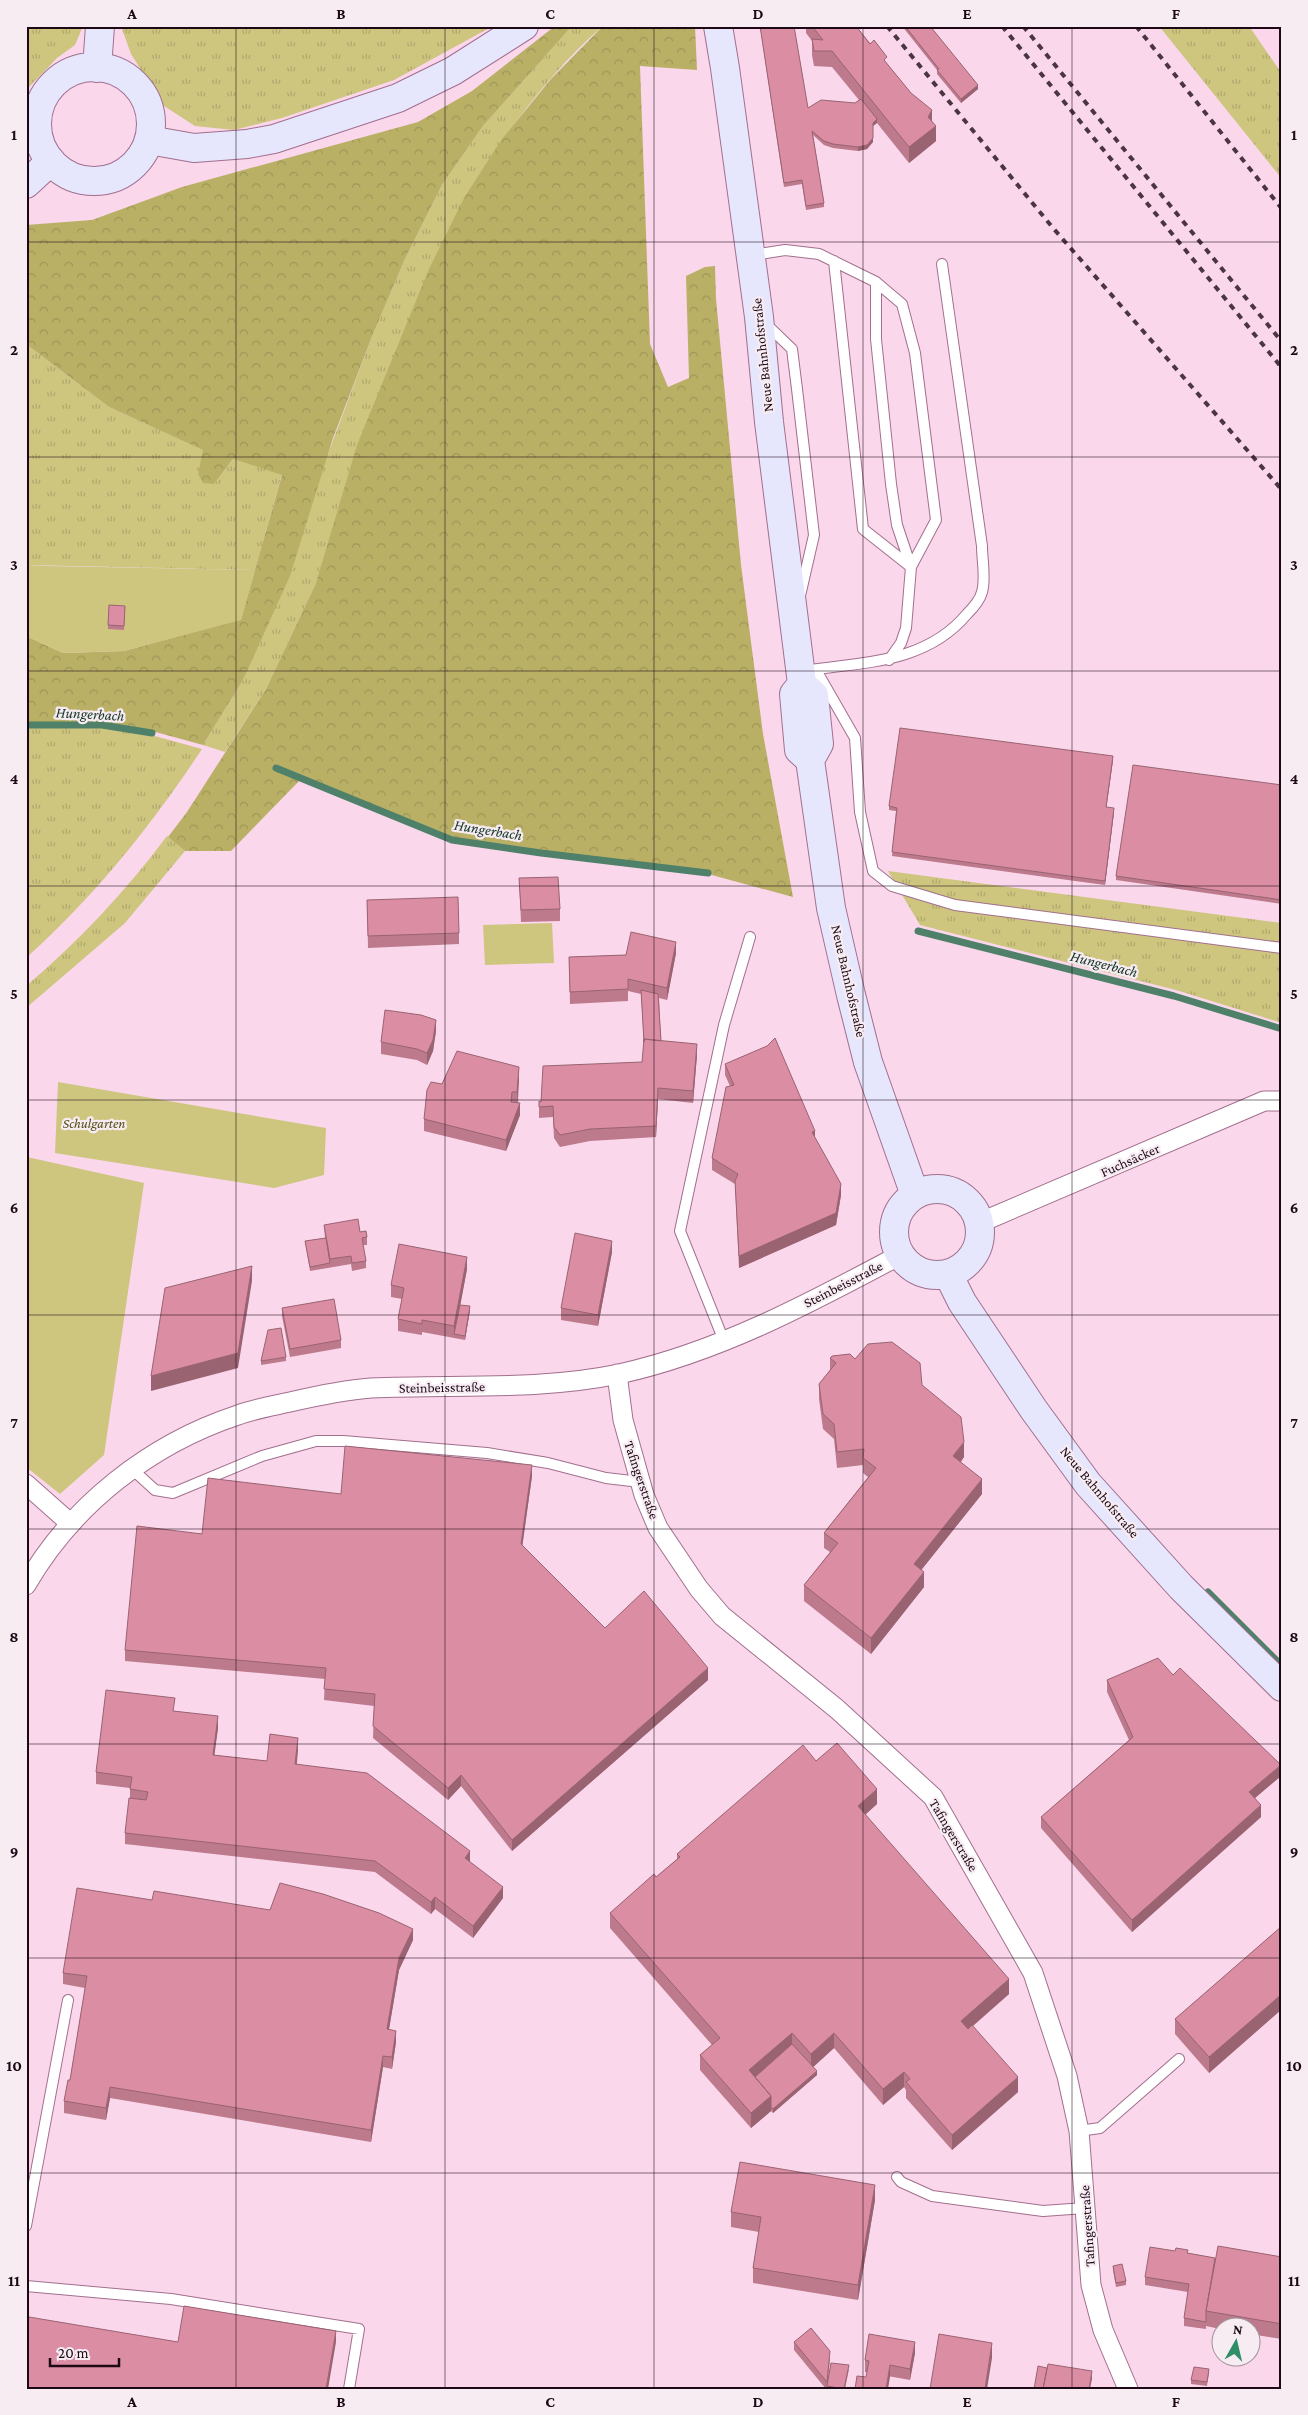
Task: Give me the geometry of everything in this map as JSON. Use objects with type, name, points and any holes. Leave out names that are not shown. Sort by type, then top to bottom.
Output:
[{"type":"main road","points":[[97,68],[100,26]]},
{"type":"main road","points":[[149,140],[194,148],[247,144],[274,139],[398,98],[453,71],[524,26]]},
{"type":"main road","name":"Neue Bahnhofstraße","points":[[718,26],[726,68],[749,256],[759,317],[769,422],[794,622],[806,675],[794,694],[799,750],[810,760],[831,908],[851,996],[871,1072],[915,1195]]},
{"type":"main road","points":[[97,68],[111,70],[124,76],[142,94],[150,115],[149,140],[143,153],[133,165],[118,176],[89,181],[77,178],[68,174],[51,161],[38,136],[37,124],[40,105],[48,90],[60,79],[74,71],[97,68]]},
{"type":"main road","points":[[26,184],[51,161]]},
{"type":"main road","points":[[930,1190],[947,1190],[962,1197],[973,1208],[979,1223],[980,1240],[974,1255],[963,1267],[948,1274],[935,1275],[921,1272],[909,1265],[900,1255],[894,1239],[895,1222],[902,1207],[915,1195],[930,1190]]},
{"type":"main road","name":"Neue Bahnhofstraße","points":[[948,1274],[962,1302],[1034,1410],[1088,1484],[1181,1587],[1282,1687]]},
{"type":"street","name":"Fuchsäcker","points":[[979,1223],[1264,1101],[1282,1101]]},
{"type":"street","name":"Steinbeisstraße","points":[[26,1585],[39,1563],[70,1523],[104,1491],[132,1469],[190,1434],[253,1410],[369,1388],[531,1385],[617,1374],[659,1364],[761,1326],[900,1255]]},
{"type":"street","name":"Tafingerstraße","points":[[617,1374],[623,1420],[640,1482],[658,1528],[699,1589],[722,1616],[837,1709],[933,1797],[1034,1973],[1064,2067],[1080,2131],[1091,2285],[1103,2330],[1128,2389]]},
{"type":"street","points":[[26,1484],[70,1523]]},
{"type":"lane","points":[[749,256],[785,250],[819,254],[876,282],[902,304],[911,334],[936,520],[911,568],[906,628],[901,643],[889,660]]},
{"type":"lane","points":[[834,261],[863,529],[911,568]]},
{"type":"lane","points":[[942,264],[982,546],[982,592],[963,620],[942,636],[917,651],[889,660],[806,675],[855,738],[860,812],[873,871],[892,886],[954,905],[1282,948]]},
{"type":"lane","points":[[876,282],[876,339],[890,484],[897,525],[911,568]]},
{"type":"lane","points":[[724,1341],[680,1231],[724,1026],[750,937]]},
{"type":"lane","points":[[132,1469],[155,1490],[173,1493],[262,1456],[316,1441],[343,1441],[487,1453],[548,1463],[606,1478],[640,1482]]},
{"type":"lane","points":[[26,2226],[68,2000]]},
{"type":"lane","points":[[1080,2131],[1100,2128],[1179,2060]]},
{"type":"lane","points":[[897,2177],[901,2182],[932,2196],[1042,2211],[1085,2208]]},
{"type":"lane","points":[[26,2286],[171,2300],[359,2329],[349,2389]]},
{"type":"green space","points":[[26,26],[83,26],[75,45],[57,58],[29,87],[26,106]]},
{"type":"green space","points":[[121,26],[493,26],[394,80],[282,118],[234,130],[195,126],[164,106],[131,54]]},
{"type":"green space","points":[[555,26],[572,26],[483,126],[442,185],[405,259],[373,334],[333,438],[290,576],[243,680],[203,745],[152,731],[102,723],[26,723],[26,636],[63,653],[124,651],[241,619],[282,475],[233,459],[214,484],[203,483],[198,474],[203,450],[109,407],[26,344],[26,225],[92,220],[182,187],[418,122],[472,91]]},
{"type":"green space","points":[[572,26],[603,26],[564,64],[528,106],[465,196],[316,583],[266,689],[225,752],[203,745],[243,680],[373,334],[405,259],[442,185],[483,126]]},
{"type":"green space","points":[[603,26],[695,26],[697,70],[640,66],[650,344],[668,387],[689,378],[686,276],[705,267],[715,266],[716,299],[741,565],[763,734],[793,897],[708,874],[452,841],[301,779],[231,851],[185,851],[168,837],[187,812],[266,689],[316,583],[357,445],[429,269],[465,196],[502,139],[551,79]]},
{"type":"green space","points":[[1159,26],[1249,26],[1282,74],[1282,179]]},
{"type":"green space","points":[[26,344],[109,407],[204,450],[198,474],[214,484],[233,459],[282,474],[255,570],[26,565]]},
{"type":"green space","points":[[26,565],[255,570],[241,620],[124,651],[63,653],[26,636]]},
{"type":"green space","points":[[102,726],[151,735],[202,749],[183,778],[121,859],[99,885],[26,958],[26,727]]},
{"type":"green space","points":[[167,836],[185,851],[125,923],[26,1008],[26,986],[101,915]]},
{"type":"green space","points":[[888,871],[1282,923],[1282,1023],[1176,990],[920,925]]},
{"type":"green space","points":[[552,923],[554,963],[485,965],[483,925]]},
{"type":"green space","name":"Schulgarten","points":[[58,1082],[326,1128],[324,1175],[274,1188],[55,1153]]},
{"type":"green space","points":[[27,1157],[144,1183],[104,1455],[60,1494],[26,1467]]},
{"type":"building","points":[[760,26],[794,26],[808,108],[821,100],[855,103],[861,99],[877,119],[873,123],[873,138],[867,145],[858,147],[824,141],[812,131],[824,203],[806,206],[802,180],[784,183]]},
{"type":"building","points":[[812,26],[856,26],[870,44],[874,40],[887,57],[884,60],[911,93],[932,110],[928,117],[936,126],[909,147],[832,51],[814,51],[812,39],[823,40]]},
{"type":"building","points":[[905,26],[930,26],[978,85],[961,99]]},
{"type":"building","points":[[109,605],[125,606],[124,626],[108,625]]},
{"type":"building","points":[[900,728],[1113,756],[1106,807],[1114,808],[1105,881],[892,852],[897,808],[889,806]]},
{"type":"building","points":[[1133,765],[1282,785],[1282,900],[1116,876]]},
{"type":"building","points":[[558,877],[560,909],[521,910],[519,878]]},
{"type":"building","points":[[458,897],[459,933],[368,936],[367,900]]},
{"type":"building","points":[[631,932],[676,942],[667,988],[628,979],[628,989],[570,992],[569,957],[626,955]]},
{"type":"building","points":[[641,990],[658,994],[661,1041],[644,1039],[644,1042]]},
{"type":"building","points":[[385,1010],[421,1015],[436,1020],[433,1040],[427,1053],[417,1049],[381,1042]]},
{"type":"building","points":[[775,1038],[815,1131],[812,1132],[841,1184],[836,1213],[739,1256],[735,1181],[738,1174],[712,1158],[726,1087],[734,1085],[725,1064],[767,1046]]},
{"type":"building","points":[[644,1039],[697,1044],[693,1091],[658,1088],[656,1126],[590,1129],[560,1135],[554,1127],[553,1106],[539,1107],[539,1101],[541,1102],[543,1066],[642,1062]]},
{"type":"building","points":[[457,1051],[519,1067],[517,1092],[512,1092],[511,1102],[520,1103],[506,1140],[424,1119],[427,1090],[431,1082],[442,1084]]},
{"type":"building","points":[[358,1219],[360,1232],[366,1231],[367,1237],[362,1238],[366,1261],[352,1263],[351,1256],[330,1259],[324,1225]]},
{"type":"building","points":[[575,1233],[612,1241],[598,1315],[561,1308]]},
{"type":"building","points":[[326,1238],[330,1263],[310,1267],[305,1241]]},
{"type":"building","points":[[399,1244],[467,1257],[454,1326],[422,1320],[422,1324],[398,1319],[404,1288],[391,1285]]},
{"type":"building","points":[[252,1266],[238,1353],[151,1376],[165,1288]]},
{"type":"building","points":[[334,1299],[341,1340],[290,1349],[282,1308]]},
{"type":"building","points":[[460,1305],[470,1306],[465,1336],[454,1334]]},
{"type":"building","points":[[281,1328],[286,1357],[261,1361],[268,1330]]},
{"type":"building","points":[[892,1342],[920,1363],[922,1385],[961,1417],[964,1442],[953,1456],[982,1479],[914,1564],[924,1572],[871,1638],[804,1585],[838,1543],[824,1533],[876,1468],[863,1458],[864,1449],[837,1452],[834,1424],[823,1414],[819,1384],[836,1363],[830,1358],[832,1356],[850,1354],[855,1359],[868,1344]]},
{"type":"building","points":[[345,1446],[532,1465],[521,1544],[605,1628],[644,1591],[708,1668],[512,1840],[461,1775],[448,1788],[373,1726],[375,1694],[324,1689],[326,1668],[125,1650],[137,1526],[202,1534],[208,1478],[341,1494]]},
{"type":"building","points":[[1158,1658],[1173,1675],[1180,1668],[1281,1765],[1249,1792],[1261,1805],[1132,1920],[1041,1817],[1133,1737],[1107,1680]]},
{"type":"building","points":[[106,1690],[175,1698],[173,1711],[218,1716],[213,1755],[267,1761],[270,1734],[298,1738],[295,1764],[367,1773],[470,1851],[465,1858],[503,1887],[473,1926],[435,1897],[431,1902],[375,1861],[125,1833],[129,1798],[146,1800],[148,1792],[130,1789],[132,1777],[96,1772]]},
{"type":"building","points":[[837,1743],[877,1789],[858,1806],[1009,1979],[961,2021],[968,2029],[972,2025],[1018,2077],[952,2135],[906,2082],[910,2079],[904,2072],[883,2089],[834,2033],[811,2054],[792,2033],[749,2070],[771,2096],[751,2113],[700,2055],[720,2038],[610,1913],[654,1874],[656,1877],[680,1857],[677,1854],[803,1745],[816,1761]]},
{"type":"building","points":[[280,1883],[323,1894],[379,1913],[413,1929],[399,1958],[387,2029],[396,2031],[392,2057],[383,2056],[371,2130],[110,2087],[106,2108],[64,2101],[68,2080],[70,2080],[87,1976],[63,1973],[77,1888],[152,1900],[154,1891],[270,1910]]},
{"type":"building","points":[[1282,1926],[1282,1994],[1209,2057],[1175,2019]]},
{"type":"building","points":[[792,2044],[817,2071],[773,2109],[771,2107],[771,2096],[755,2077]]},
{"type":"building","points":[[740,2162],[875,2185],[858,2285],[753,2268],[761,2217],[731,2212]]},
{"type":"building","points":[[1218,2246],[1282,2257],[1282,2324],[1260,2320],[1260,2318],[1247,2318],[1206,2311]]},
{"type":"building","points":[[1150,2247],[1175,2251],[1176,2248],[1188,2250],[1187,2253],[1215,2258],[1206,2311],[1206,2322],[1184,2318],[1189,2284],[1145,2277]]},
{"type":"building","points":[[1122,2264],[1126,2281],[1116,2283],[1113,2266]]},
{"type":"building","points":[[184,2306],[336,2331],[326,2389],[26,2389],[26,2321],[28,2322],[29,2317],[178,2342]]},
{"type":"building","points":[[811,2328],[830,2351],[827,2382],[794,2342]]},
{"type":"building","points":[[869,2334],[915,2342],[910,2369],[890,2365],[886,2389],[855,2389],[857,2376],[866,2377],[869,2361],[865,2360]]},
{"type":"building","points":[[939,2334],[992,2343],[985,2389],[930,2389]]},
{"type":"building","points":[[831,2363],[849,2365],[844,2389],[827,2386]]},
{"type":"building","points":[[1048,2364],[1092,2371],[1089,2389],[1043,2389]]},
{"type":"building","points":[[1038,2366],[1047,2368],[1043,2389],[1034,2389]]},
{"type":"building","points":[[1194,2367],[1209,2369],[1207,2382],[1191,2380]]},
{"type":"waterway","name":"Hungerbach","points":[[26,725],[102,725],[152,733]]},
{"type":"waterway","name":"Hungerbach","points":[[276,768],[452,840],[541,853],[708,873]]},
{"type":"waterway","name":"Hungerbach","points":[[918,931],[1174,996],[1282,1029]]},
{"type":"waterway","points":[[1208,1592],[1282,1666]]},
{"type":"railway","points":[[887,26],[1053,228],[1282,490]]},
{"type":"railway","points":[[1002,26],[1282,368]]},
{"type":"railway","points":[[1023,26],[1282,342]]},
{"type":"railway","points":[[1136,26],[1282,209]]}]
